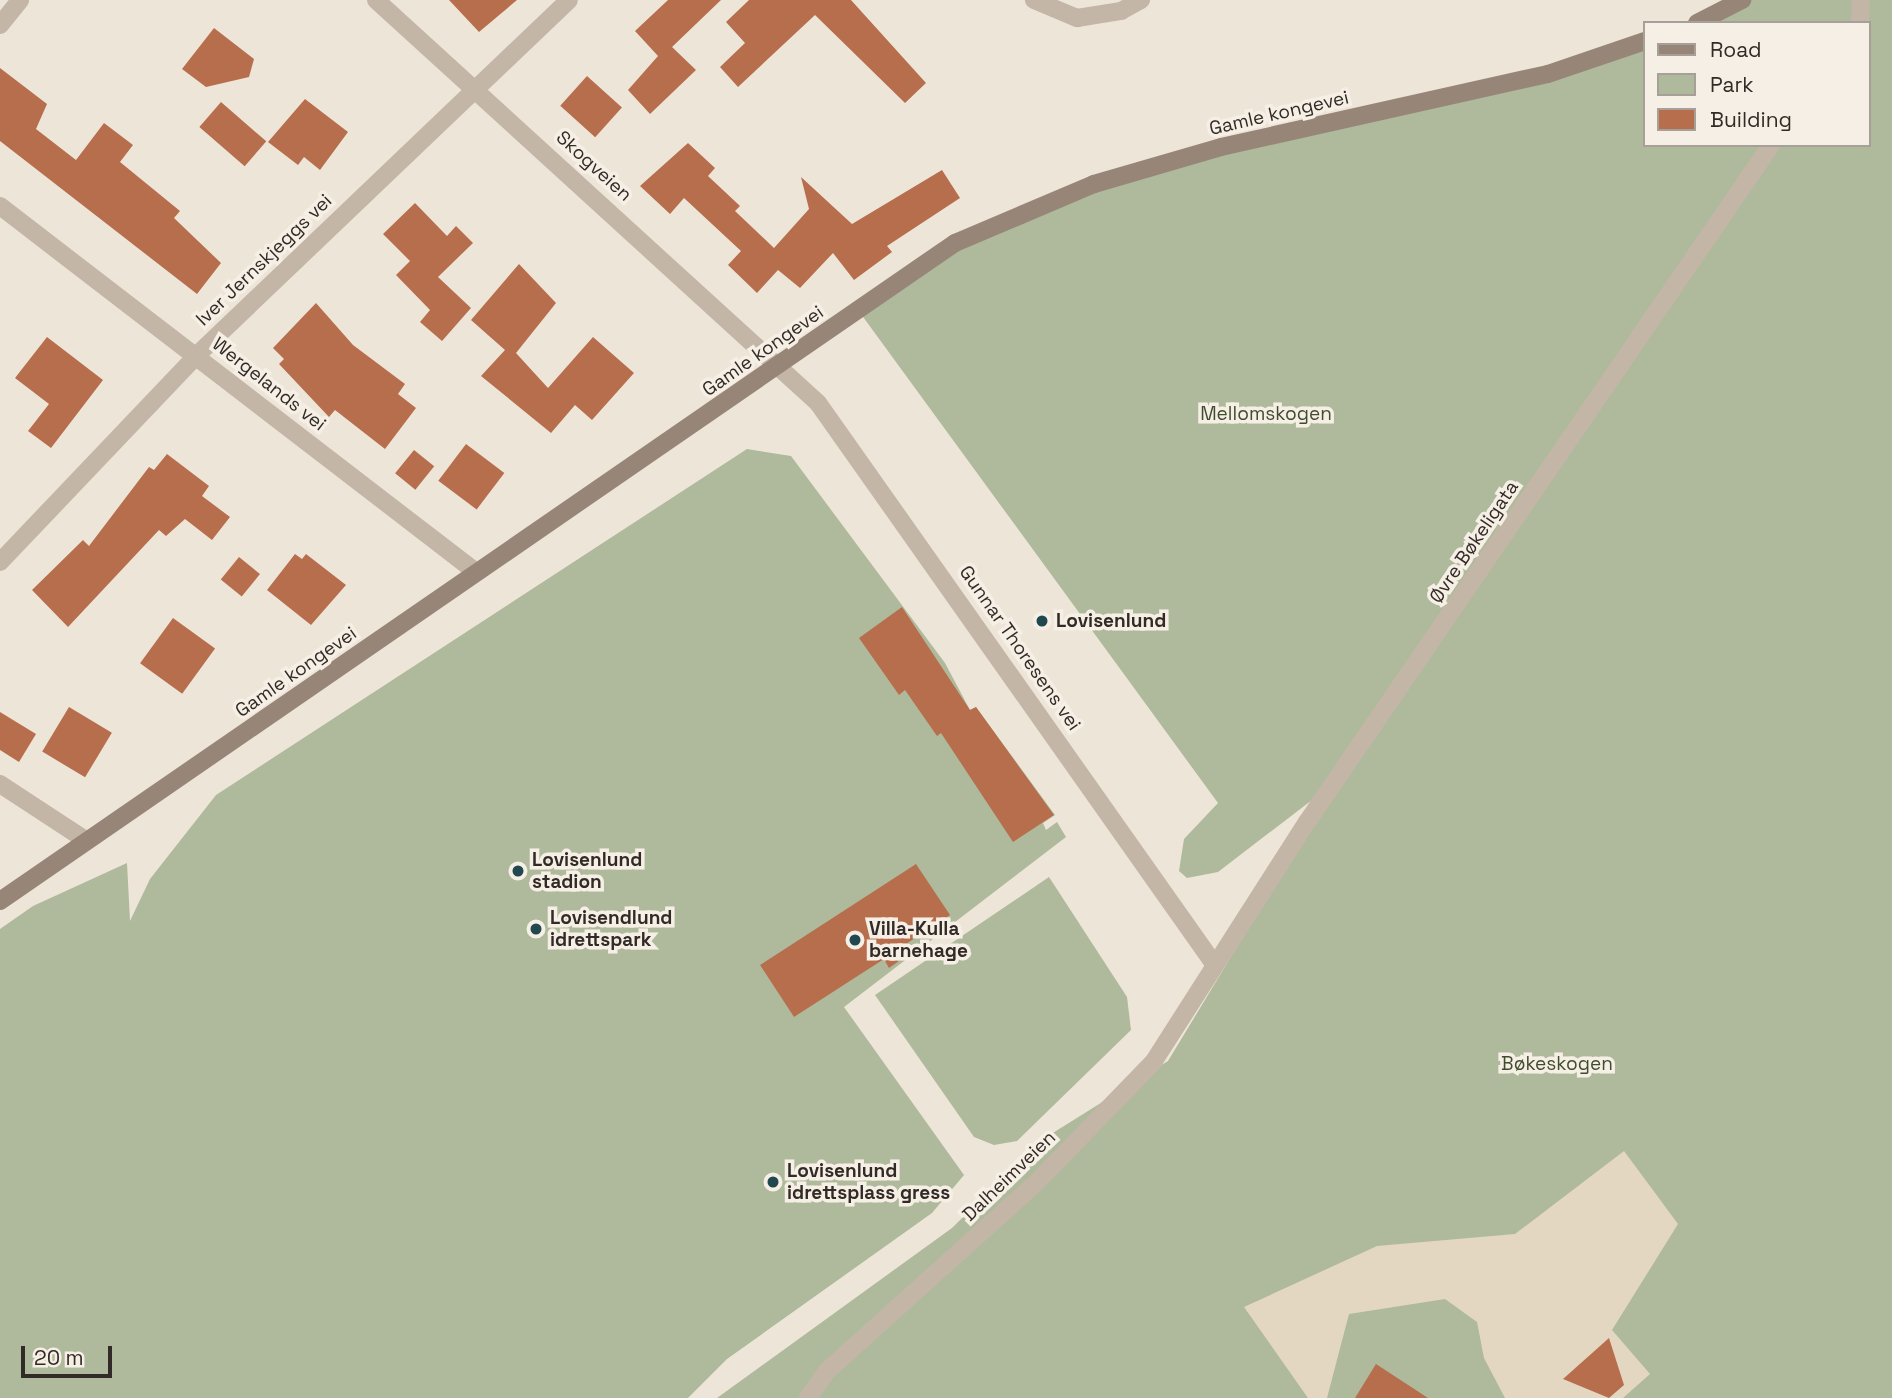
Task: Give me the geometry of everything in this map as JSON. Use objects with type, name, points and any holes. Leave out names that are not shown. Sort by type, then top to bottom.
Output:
[{"type":"street","points":[[0,25],[20,0]]},
{"type":"street","name":"Skogveien","points":[[376,0],[783,364]]},
{"type":"street","name":"Iver Jernskjeggs vei","points":[[0,562],[197,355],[472,86],[569,0]]},
{"type":"street","points":[[1034,0],[1077,18],[1121,11],[1141,0]]},
{"type":"street","points":[[1702,21],[1742,0]]},
{"type":"street","points":[[1860,21],[1861,0]]},
{"type":"street","name":"Gamle kongevei","points":[[0,901],[955,243],[1094,184],[1221,147],[1548,74],[1644,41]]},
{"type":"street","name":"Øvre Bøkeligata","points":[[1214,964],[1770,147]]},
{"type":"street","name":"Wergelands vei","points":[[0,206],[477,572]]},
{"type":"street","name":"Gunnar Thoresens vei","points":[[783,364],[831,418],[1214,964]]},
{"type":"street","points":[[0,784],[88,841]]},
{"type":"street","name":"Dalheimveien","points":[[808,1398],[827,1371],[1035,1184],[1154,1061],[1204,992],[1214,964]]},
{"type":"green space","name":"Bøkeskogen","points":[[1742,0],[1892,0],[1892,1398],[717,1398],[952,1228],[1040,1141],[1168,1061],[1338,780],[1218,872],[1187,878],[1179,871],[1184,839],[1218,803],[858,310],[955,243],[1094,184],[1644,41],[1644,147],[1871,147],[1871,21],[1701,21]]},
{"type":"green space","name":"Lovisendlund idrettspark","points":[[747,449],[791,456],[945,663],[970,710],[976,707],[1055,815],[1043,823],[1046,830],[1057,822],[1066,837],[844,1007],[964,1175],[932,1213],[727,1359],[688,1398],[0,1398],[0,929],[33,906],[127,863],[130,921],[150,879],[216,795]]},
{"type":"green space","points":[[1049,877],[1127,997],[1131,1030],[1017,1141],[994,1145],[974,1137],[875,995]]},
{"type":"shaded area","points":[[1624,1151],[1678,1224],[1612,1330],[1650,1374],[1623,1398],[1505,1398],[1484,1358],[1477,1322],[1445,1299],[1349,1314],[1327,1398],[1308,1398],[1244,1307],[1377,1246],[1515,1234]]},
{"type":"building","points":[[449,0],[517,0],[479,32]]},
{"type":"building","points":[[668,0],[721,0],[672,47],[696,70],[650,114],[628,90],[658,56],[635,31]]},
{"type":"building","points":[[749,0],[851,0],[926,83],[905,103],[815,15],[738,87],[720,67],[745,43],[726,22]]},
{"type":"building","points":[[214,28],[254,59],[249,77],[206,87],[182,69]]},
{"type":"building","points":[[0,68],[47,104],[36,129],[76,160],[104,123],[133,145],[120,162],[180,211],[174,218],[221,263],[197,294],[0,141]]},
{"type":"building","points":[[587,76],[622,107],[595,137],[560,106]]},
{"type":"building","points":[[305,99],[348,132],[320,170],[304,157],[298,165],[268,142]]},
{"type":"building","points":[[221,102],[266,141],[245,166],[199,127]]},
{"type":"building","points":[[688,143],[715,168],[708,176],[740,206],[735,211],[774,248],[809,209],[801,177],[852,224],[942,170],[960,198],[887,246],[892,252],[854,280],[833,253],[800,288],[778,270],[757,293],[728,265],[741,251],[684,198],[670,214],[640,186]]},
{"type":"building","points":[[415,203],[447,236],[456,226],[473,243],[438,277],[471,308],[442,341],[420,322],[430,310],[396,275],[410,261],[383,234]]},
{"type":"building","points":[[519,264],[556,303],[516,353],[548,388],[593,337],[634,373],[592,420],[575,405],[551,433],[481,376],[505,350],[471,320]]},
{"type":"building","points":[[316,303],[353,345],[405,384],[398,394],[416,408],[385,449],[335,410],[329,417],[279,364],[284,359],[273,348]]},
{"type":"building","points":[[47,337],[103,380],[51,448],[28,431],[49,404],[15,378]]},
{"type":"building","points":[[466,444],[504,473],[477,510],[438,481]]},
{"type":"building","points":[[414,450],[434,466],[415,490],[395,473]]},
{"type":"building","points":[[167,454],[209,486],[202,496],[230,517],[212,540],[185,519],[166,536],[159,530],[68,627],[32,590],[83,540],[89,546],[149,467],[154,470]]},
{"type":"building","points":[[295,554],[302,559],[306,554],[346,585],[311,625],[267,590]]},
{"type":"building","points":[[239,557],[260,574],[242,597],[221,580]]},
{"type":"building","points":[[902,607],[970,710],[976,707],[1054,815],[1013,842],[941,733],[937,736],[905,690],[899,695],[859,638]]},
{"type":"building","points":[[173,618],[215,649],[182,694],[140,663]]},
{"type":"building","points":[[69,707],[112,733],[85,777],[42,752]]},
{"type":"building","points":[[0,712],[36,734],[19,762],[0,750]]},
{"type":"building","points":[[916,864],[950,915],[906,944],[912,952],[889,968],[884,959],[794,1017],[760,965]]},
{"type":"building","points":[[1609,1338],[1624,1385],[1609,1398],[1563,1379]]},
{"type":"building","points":[[1376,1364],[1428,1398],[1355,1398]]},
{"type":"place","name":"Lovisenlund","points":[[1042,621]]},
{"type":"place","name":"Lovisenlund stadion","points":[[518,871]]},
{"type":"place","name":"Lovisendlund idrettspark","points":[[536,929]]},
{"type":"place","name":"Villa-Kulla barnehage","points":[[855,940]]},
{"type":"place","name":"Lovisenlund idrettsplass gress","points":[[773,1182]]},
{"type":"park label","name":"Mellomskogen","points":[[1266,414]]}]
